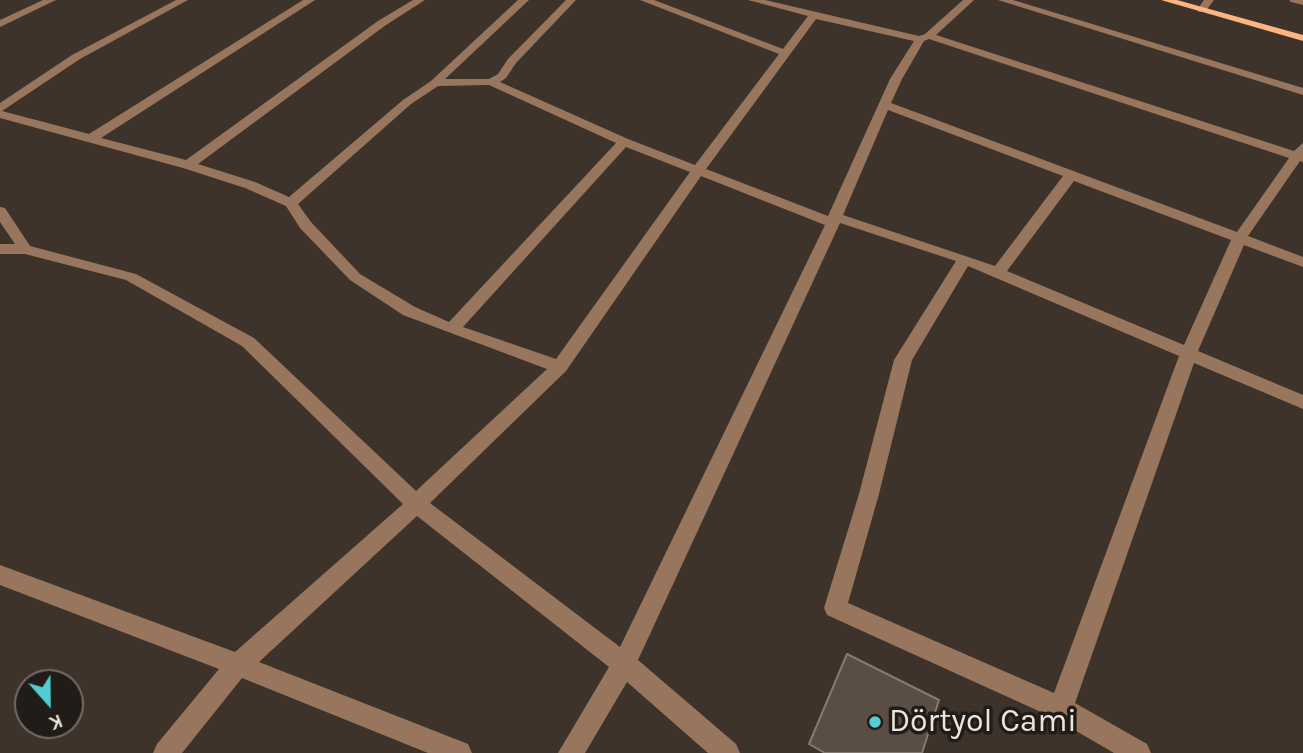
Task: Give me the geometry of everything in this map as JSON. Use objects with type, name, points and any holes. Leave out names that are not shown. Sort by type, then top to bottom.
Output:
[{"type":"main road","points":[[1166,0],[1303,38]]},
{"type":"street","points":[[0,24],[51,0]]},
{"type":"street","points":[[0,108],[76,57],[183,0]]},
{"type":"street","points":[[92,138],[310,0]]},
{"type":"street","points":[[188,165],[382,23],[419,0]]},
{"type":"street","points":[[291,203],[407,102],[435,83],[524,0]]},
{"type":"street","points":[[491,82],[502,76],[512,61],[571,0]]},
{"type":"street","points":[[645,0],[785,53]]},
{"type":"street","points":[[753,0],[924,37],[1301,153],[1238,239],[1189,353],[1060,708]]},
{"type":"street","points":[[571,753],[624,664],[834,220],[885,105],[924,37],[970,0]]},
{"type":"street","points":[[1003,0],[1303,92]]},
{"type":"street","points":[[1202,10],[1209,0]]},
{"type":"street","points":[[1294,0],[1303,2]]},
{"type":"street","points":[[166,753],[238,664],[415,504],[560,367],[697,172],[814,15]]},
{"type":"street","points":[[435,83],[491,82],[697,172],[834,220],[965,259],[998,272],[1303,402]]},
{"type":"street","points":[[885,105],[1303,262]]},
{"type":"street","points":[[0,114],[188,165],[250,185],[291,203],[305,225],[355,277],[409,311],[560,367]]},
{"type":"street","points":[[452,329],[624,142]]},
{"type":"street","points":[[998,272],[1071,175]]},
{"type":"street","points":[[0,211],[25,249]]},
{"type":"street","points":[[0,249],[25,249],[131,276],[248,342],[415,504],[624,664],[727,753]]},
{"type":"street","points":[[965,259],[903,360],[835,608],[1060,708],[1138,753]]},
{"type":"street","points":[[0,575],[238,664],[459,753]]},
{"type":"building","name":"Dörtyol Cami","points":[[847,654],[939,700],[922,753],[825,753],[809,744]]},
{"type":"place","name":"Dörtyol Cami","points":[[875,722]]}]
